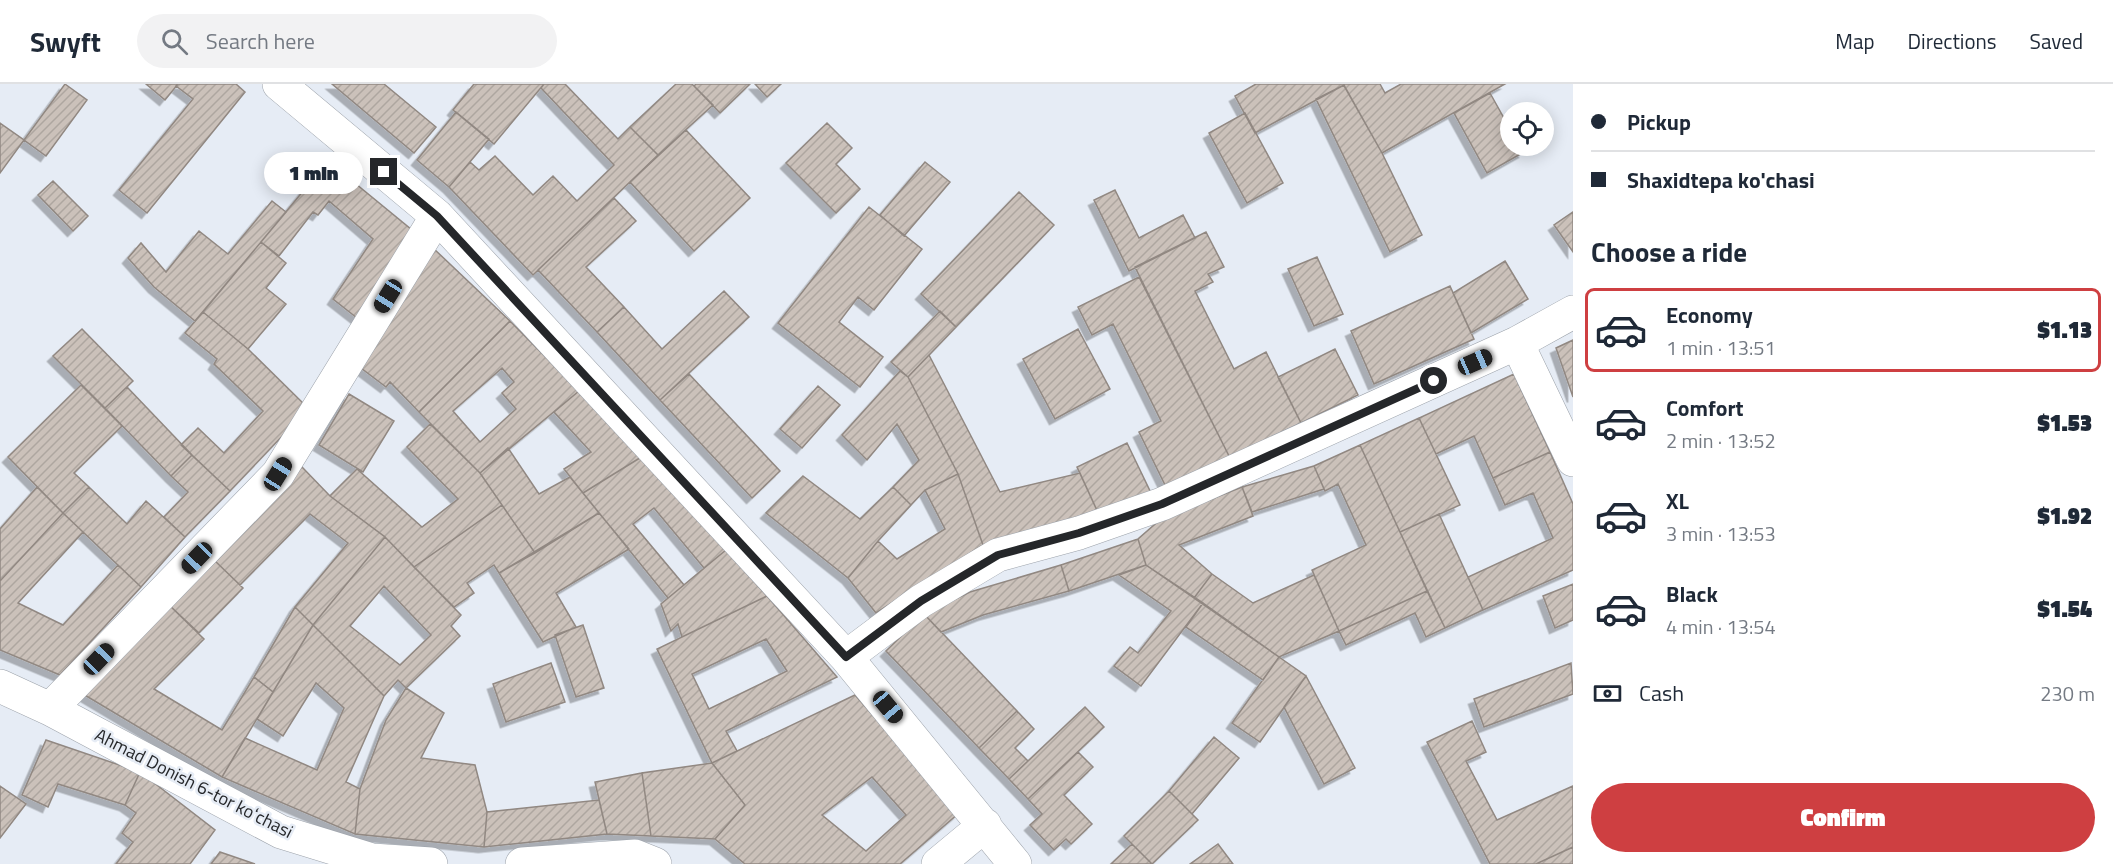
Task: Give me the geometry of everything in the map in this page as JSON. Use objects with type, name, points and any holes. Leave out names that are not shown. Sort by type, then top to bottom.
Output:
[{"type":"street","points":[[279,84],[437,216],[846,657],[1015,864]]},
{"type":"street","points":[[50,709],[278,474],[437,216]]},
{"type":"street","points":[[846,657],[921,601],[998,555],[1079,533],[1162,504],[1517,344],[1573,312]]},
{"type":"street","points":[[1517,344],[1573,460]]},
{"type":"street","name":"Ahmad Donish 6-tor koʻchasi","points":[[0,686],[50,709],[281,832],[372,860],[431,864]]},
{"type":"street","points":[[938,864],[985,825]]},
{"type":"street","points":[[522,864],[635,856],[655,864]]},
{"type":"building","points":[[65,84],[87,100],[46,156],[24,140]]},
{"type":"building","points":[[146,84],[178,84],[165,100]]},
{"type":"building","points":[[178,84],[236,84],[245,92],[147,213],[119,190],[193,99],[176,86]]},
{"type":"building","points":[[332,84],[384,84],[436,127],[414,153]]},
{"type":"building","points":[[474,84],[544,84],[494,144],[453,110]]},
{"type":"building","points":[[544,84],[565,84],[618,139],[630,127],[658,155],[533,275],[449,187],[470,162],[479,170],[495,156],[533,195],[553,176],[577,201],[614,165],[541,88]]},
{"type":"building","points":[[676,84],[692,84],[713,105],[658,155],[630,127]]},
{"type":"building","points":[[696,84],[750,84],[720,113],[694,86]]},
{"type":"building","points":[[755,84],[781,84],[767,97]]},
{"type":"building","points":[[1256,84],[1344,85],[1255,133],[1235,96]]},
{"type":"building","points":[[1343,84],[1380,84],[1385,93],[1401,84],[1505,84],[1382,153]]},
{"type":"building","points":[[1344,85],[1382,153],[1422,235],[1390,252],[1316,99]]},
{"type":"building","points":[[1490,93],[1500,111],[1500,156],[1517,156],[1487,173],[1454,113]]},
{"type":"building","points":[[456,112],[489,139],[449,187],[417,160]]},
{"type":"building","points":[[1245,113],[1283,183],[1247,203],[1209,133]]},
{"type":"building","points":[[0,123],[24,140],[0,173]]},
{"type":"building","points":[[827,123],[852,148],[836,164],[860,189],[836,213],[786,163]]},
{"type":"building","points":[[686,130],[750,198],[694,251],[630,182]]},
{"type":"building","points":[[328,161],[412,230],[357,318],[333,299],[373,239],[329,201],[318,215],[313,212],[279,256],[261,242]]},
{"type":"building","points":[[925,162],[950,182],[904,236],[880,215]]},
{"type":"building","points":[[53,181],[88,216],[73,231],[38,195]]},
{"type":"building","points":[[1115,190],[1139,238],[1183,215],[1195,238],[1129,271],[1094,200]]},
{"type":"building","points":[[1019,192],[1054,225],[956,327],[921,294]]},
{"type":"building","points":[[614,198],[636,221],[586,267],[624,307],[597,332],[538,270]]},
{"type":"building","points":[[272,201],[286,212],[195,321],[154,287],[128,258],[141,243],[166,272],[199,231],[228,254]]},
{"type":"building","points":[[869,207],[922,249],[874,310],[858,297],[839,322],[883,357],[860,387],[778,323]]},
{"type":"building","points":[[1573,212],[1573,252],[1554,225]]},
{"type":"building","points":[[1206,232],[1224,267],[1208,274],[1213,282],[1195,291],[1234,369],[1266,352],[1301,423],[1230,458],[1135,267]]},
{"type":"building","points":[[261,242],[286,263],[266,288],[286,304],[248,349],[203,312]]},
{"type":"building","points":[[432,247],[510,321],[419,412],[390,382],[386,387],[361,368]]},
{"type":"building","points":[[1317,257],[1343,314],[1314,326],[1288,269]]},
{"type":"building","points":[[1505,261],[1528,299],[1471,333],[1453,293]]},
{"type":"building","points":[[1139,277],[1230,458],[1167,489],[1139,432],[1161,421],[1113,324],[1092,335],[1078,307]]},
{"type":"building","points":[[1450,286],[1474,339],[1374,384],[1351,331]]},
{"type":"building","points":[[724,291],[749,317],[660,400],[597,332],[624,307],[662,349]]},
{"type":"building","points":[[940,311],[956,327],[908,377],[891,362]]},
{"type":"building","points":[[203,312],[248,349],[305,405],[288,430],[230,491],[181,445],[198,428],[224,453],[263,411],[214,364],[217,359],[185,333]]},
{"type":"building","points":[[510,321],[579,391],[480,473],[419,412]],"holes":[[[502,368],[514,382],[502,393],[516,409],[480,442],[453,411]]]},
{"type":"building","points":[[82,329],[133,381],[105,408],[53,356]]},
{"type":"building","points":[[1078,329],[1110,389],[1055,419],[1023,359]]},
{"type":"building","points":[[1573,340],[1573,397],[1556,348]]},
{"type":"building","points":[[1335,349],[1358,395],[1301,423],[1278,377]]},
{"type":"building","points":[[929,355],[1000,492],[1080,473],[1100,517],[983,545],[958,474],[908,377]]},
{"type":"building","points":[[900,371],[908,377],[958,474],[925,490],[911,505],[893,487],[919,460],[897,424],[867,460],[842,435]]},
{"type":"building","points":[[689,374],[780,471],[752,498],[660,400]]},
{"type":"building","points":[[1514,374],[1550,452],[1493,478],[1474,436],[1436,454],[1419,418]]},
{"type":"building","points":[[81,385],[122,426],[74,473],[89,487],[63,513],[8,457]]},
{"type":"building","points":[[818,386],[840,405],[802,448],[780,429]]},
{"type":"building","points":[[127,387],[192,455],[171,476],[105,408]]},
{"type":"building","points":[[579,391],[643,456],[583,493],[564,469],[591,452],[554,412]]},
{"type":"building","points":[[349,394],[394,421],[363,472],[319,445]]},
{"type":"building","points":[[1419,418],[1460,505],[1400,532],[1360,445]]},
{"type":"building","points":[[430,424],[480,473],[502,505],[414,567],[385,537],[330,496],[357,469],[422,527],[458,499],[407,447]]},
{"type":"building","points":[[1127,443],[1151,493],[1100,517],[1077,467]]},
{"type":"building","points":[[1360,445],[1427,591],[1339,631],[1312,570],[1366,545],[1338,484],[1325,491],[1314,466]]},
{"type":"building","points":[[508,448],[539,494],[570,477],[599,513],[535,553],[480,473]]},
{"type":"building","points":[[1550,452],[1573,504],[1573,570],[1483,610],[1468,577],[1553,538],[1533,493],[1505,505],[1493,478]]},
{"type":"building","points":[[192,455],[230,491],[185,537],[164,517],[188,492],[171,476]]},
{"type":"building","points":[[643,456],[726,550],[704,568],[654,508],[633,524],[684,585],[668,598],[583,493]]},
{"type":"building","points":[[1314,466],[1324,489],[1252,512],[1242,487]]},
{"type":"building","points":[[302,467],[330,496],[385,537],[313,625],[295,607],[348,543],[310,514],[240,585],[213,559]]},
{"type":"building","points":[[958,474],[983,545],[876,613],[848,578],[878,541],[897,559],[945,529],[925,490]]},
{"type":"building","points":[[803,476],[860,519],[893,487],[911,505],[848,578],[766,513]]},
{"type":"building","points":[[37,487],[63,513],[0,581],[0,529]]},
{"type":"building","points":[[89,487],[127,524],[146,501],[185,537],[141,587],[63,513]]},
{"type":"building","points":[[1242,487],[1253,516],[1179,545],[1212,574],[1194,598],[1146,565],[1138,539],[1161,519]]},
{"type":"building","points":[[502,505],[535,553],[499,573],[494,565],[467,583],[474,593],[454,607],[414,567]]},
{"type":"building","points":[[63,513],[83,532],[18,603],[63,625],[118,565],[141,587],[60,675],[0,650],[0,581]]},
{"type":"building","points":[[599,513],[629,549],[556,593],[576,627],[543,642],[499,573]]},
{"type":"building","points":[[1439,514],[1483,610],[1445,628],[1400,532]]},
{"type":"building","points":[[385,537],[461,615],[451,626],[460,636],[406,688],[398,680],[384,696],[313,625]],"holes":[[[384,586],[431,635],[400,665],[350,626]]]},
{"type":"building","points":[[1138,539],[1146,565],[1069,591],[1061,565]]},
{"type":"building","points":[[726,550],[767,596],[682,637],[678,624],[671,631],[661,604]]},
{"type":"building","points":[[213,559],[243,588],[199,633],[168,604]]},
{"type":"building","points":[[1061,565],[1069,591],[983,615],[941,632],[924,614],[970,592]]},
{"type":"building","points":[[1146,565],[1203,603],[1141,686],[1114,666],[1130,647],[1138,653],[1171,611],[1119,575]]},
{"type":"building","points":[[1212,574],[1253,603],[1314,575],[1339,631],[1279,657],[1194,598]]},
{"type":"building","points":[[1573,584],[1573,620],[1555,628],[1543,596]]},
{"type":"building","points":[[1427,591],[1445,628],[1426,637],[1415,613],[1346,645],[1339,631]]},
{"type":"building","points":[[767,596],[837,677],[726,731],[737,751],[712,763],[657,649]],"holes":[[[766,639],[787,671],[709,709],[692,674]]]},
{"type":"building","points":[[1203,603],[1279,657],[1263,680],[1186,627]]},
{"type":"building","points":[[168,604],[204,639],[154,689],[222,730],[254,677],[273,692],[222,777],[83,694]]},
{"type":"building","points":[[295,607],[313,625],[273,692],[254,677]]},
{"type":"building","points":[[924,614],[1017,711],[979,748],[886,651]]},
{"type":"building","points":[[313,625],[384,696],[346,782],[360,789],[355,834],[222,777],[245,738],[317,770],[344,708],[316,683],[283,736],[257,719]]},
{"type":"building","points":[[583,625],[604,688],[576,697],[555,635]]},
{"type":"building","points":[[1279,657],[1306,676],[1260,742],[1232,723]]},
{"type":"building","points":[[551,663],[565,702],[506,722],[493,684]]},
{"type":"building","points":[[1571,663],[1573,694],[1484,727],[1474,699]]},
{"type":"building","points":[[1306,676],[1355,768],[1324,784],[1284,707]]},
{"type":"building","points":[[406,688],[444,713],[421,758],[475,765],[487,812],[484,847],[355,834],[360,789],[386,720]]},
{"type":"building","points":[[855,695],[959,813],[900,864],[745,864],[715,839],[745,805],[712,763]],"holes":[[[872,777],[906,815],[866,851],[822,815]]]},
{"type":"building","points":[[1085,707],[1104,727],[1028,799],[1009,779]]},
{"type":"building","points":[[1017,711],[1034,729],[1015,748],[1028,761],[1009,779],[979,748]]},
{"type":"building","points":[[1472,721],[1486,752],[1466,761],[1497,820],[1573,786],[1573,847],[1536,864],[1490,864],[1427,742]]},
{"type":"building","points":[[1214,737],[1239,758],[1192,814],[1169,791]]},
{"type":"building","points":[[46,740],[140,772],[125,805],[58,784],[48,807],[22,795]]},
{"type":"building","points":[[1078,752],[1093,767],[1064,795],[1092,824],[1071,844],[1066,839],[1054,850],[1030,825],[1042,814],[1028,799]]},
{"type":"building","points":[[712,763],[745,805],[715,839],[651,836],[642,773]]},
{"type":"building","points":[[140,772],[215,830],[190,864],[116,864],[133,842],[122,833],[136,813],[125,805]]},
{"type":"building","points":[[642,773],[651,836],[607,834],[595,782]]},
{"type":"building","points":[[0,786],[26,804],[0,838]]},
{"type":"building","points":[[1169,791],[1198,820],[1152,864],[1124,836]]},
{"type":"building","points":[[599,800],[607,834],[484,847],[487,812]]},
{"type":"building","points":[[1132,844],[1152,864],[1111,864]]},
{"type":"building","points":[[1218,844],[1233,864],[1190,864]]},
{"type":"building","points":[[1573,847],[1573,864],[1536,864]]},
{"type":"building","points":[[220,852],[255,864],[211,864]]},
{"type":"route","points":[[384,172],[437,216],[846,657],[921,601],[998,555],[1079,533],[1162,504],[1434,381]]}]
